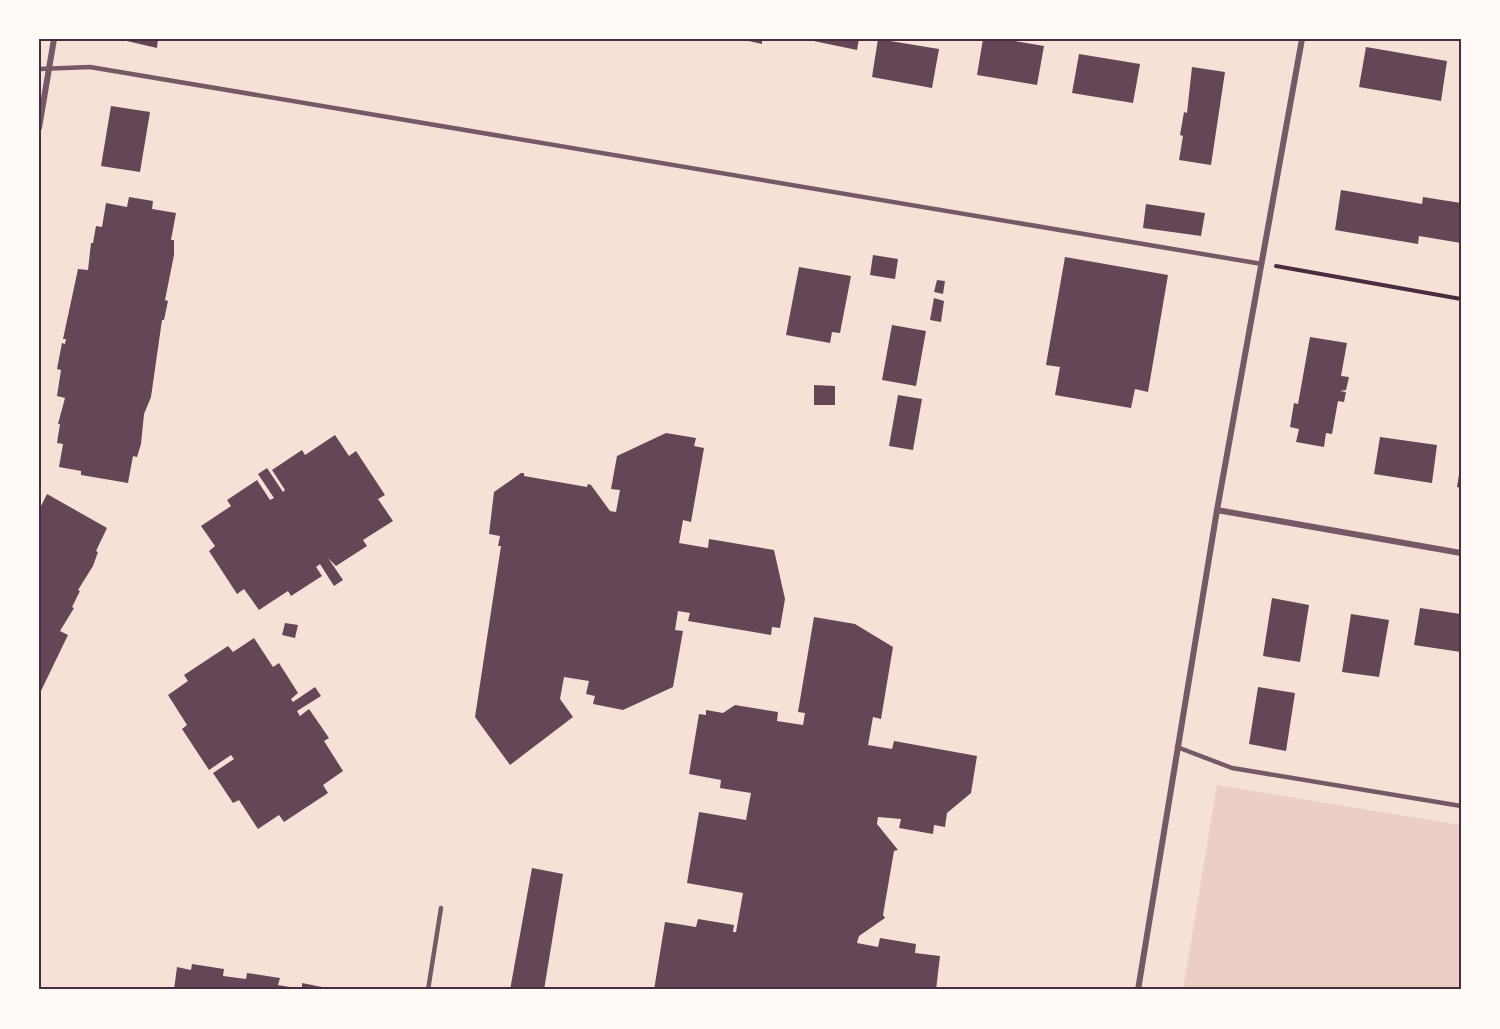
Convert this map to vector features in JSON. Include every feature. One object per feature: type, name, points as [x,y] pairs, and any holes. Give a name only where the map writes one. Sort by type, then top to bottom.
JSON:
[{"type":"street","points":[[39,128],[54,39]]},
{"type":"street","points":[[1138,990],[1217,510],[1302,39]]},
{"type":"street","points":[[1217,510],[1461,553]]},
{"type":"lane","points":[[39,69],[48,71],[90,67],[1262,264]]},
{"type":"lane","points":[[1177,747],[1232,768],[1461,806]]},
{"type":"lane","points":[[428,990],[441,908]]},
{"type":"path","points":[[1262,264],[1461,299]]},
{"type":"shaded area","points":[[1217,785],[1461,825],[1461,990],[1183,990]]},
{"type":"building","points":[[118,39],[158,39],[157,48]]},
{"type":"building","points":[[740,39],[762,39],[762,44]]},
{"type":"building","points":[[804,39],[859,39],[857,50]]},
{"type":"building","points":[[878,39],[939,49],[932,88],[872,77]]},
{"type":"building","points":[[983,39],[1003,39],[1044,46],[1037,85],[977,75]]},
{"type":"building","points":[[1366,47],[1447,61],[1441,101],[1359,87]]},
{"type":"building","points":[[1079,54],[1140,64],[1133,103],[1072,93]]},
{"type":"building","points":[[1192,67],[1225,72],[1211,165],[1179,160],[1183,136],[1180,135],[1184,112],[1187,113]]},
{"type":"building","points":[[111,106],[150,112],[140,172],[101,166]]},
{"type":"building","points":[[1341,190],[1422,204],[1423,197],[1461,203],[1461,243],[1419,236],[1418,244],[1335,230]]},
{"type":"building","points":[[129,197],[153,201],[152,209],[176,213],[171,240],[174,240],[174,255],[165,300],[168,301],[164,320],[162,320],[151,397],[144,414],[141,444],[137,457],[133,456],[128,483],[81,475],[81,471],[59,467],[63,444],[57,443],[60,424],[58,424],[65,398],[57,396],[61,370],[57,369],[62,343],[65,344],[66,339],[63,339],[78,269],[88,270],[91,243],[93,243],[96,226],[102,227],[106,203],[127,207]]},
{"type":"building","points":[[1146,204],[1205,213],[1201,236],[1143,228]]},
{"type":"building","points":[[873,255],[898,259],[895,279],[870,275]]},
{"type":"building","points":[[1065,257],[1168,275],[1148,392],[1135,389],[1131,408],[1055,395],[1060,367],[1046,365]]},
{"type":"building","points":[[799,267],[851,276],[840,333],[832,332],[830,343],[786,335]]},
{"type":"building","points":[[937,280],[945,281],[943,294],[934,292]]},
{"type":"building","points":[[934,298],[944,301],[941,322],[930,320]]},
{"type":"building","points":[[892,325],[926,331],[916,386],[882,380]]},
{"type":"building","points":[[1310,337],[1347,343],[1341,376],[1349,377],[1346,390],[1340,391],[1346,392],[1344,402],[1338,401],[1332,434],[1326,433],[1324,447],[1296,442],[1299,429],[1290,427],[1294,403],[1298,404]]},
{"type":"building","points":[[814,385],[835,386],[835,405],[814,405]]},
{"type":"building","points":[[898,395],[922,399],[913,450],[889,446]]},
{"type":"building","points":[[666,433],[696,438],[694,446],[704,448],[691,522],[683,520],[679,543],[708,548],[709,539],[774,550],[785,599],[780,628],[772,627],[771,635],[688,621],[690,613],[678,611],[675,630],[683,631],[673,687],[623,710],[593,704],[595,696],[586,694],[589,681],[564,677],[560,699],[573,717],[510,765],[475,717],[501,546],[498,546],[500,536],[489,534],[494,492],[524,473],[524,476],[587,487],[588,484],[591,485],[610,511],[616,512],[620,490],[611,489],[617,456]]},
{"type":"building","points":[[335,435],[349,456],[356,451],[385,495],[378,499],[393,521],[363,540],[367,546],[336,566],[328,558],[343,580],[334,586],[320,564],[316,567],[322,576],[291,596],[288,591],[259,610],[244,589],[237,594],[209,551],[215,546],[201,526],[231,506],[227,500],[257,480],[270,500],[274,498],[258,474],[267,468],[283,492],[285,490],[272,470],[302,450],[305,455]]},
{"type":"building","points":[[1380,437],[1437,445],[1432,483],[1374,474]]},
{"type":"building","points":[[1461,468],[1461,488],[1457,487]]},
{"type":"building","points":[[47,494],[107,528],[96,551],[98,552],[93,566],[78,590],[80,591],[72,607],[74,608],[60,631],[68,635],[39,695],[39,510]]},
{"type":"building","points":[[1272,598],[1309,605],[1300,662],[1263,656]]},
{"type":"building","points":[[1420,608],[1461,614],[1461,652],[1414,645]]},
{"type":"building","points":[[1351,614],[1389,620],[1379,677],[1342,672]]},
{"type":"building","points":[[814,617],[855,624],[893,647],[881,719],[873,717],[868,745],[892,749],[894,741],[977,756],[971,793],[947,813],[945,827],[934,825],[933,834],[899,828],[901,819],[878,817],[877,824],[898,850],[894,851],[883,915],[885,918],[859,936],[857,943],[878,947],[880,938],[916,944],[915,953],[940,956],[936,990],[654,990],[665,922],[696,927],[698,919],[734,925],[733,932],[736,932],[743,893],[687,883],[699,812],[746,820],[751,793],[720,788],[721,780],[689,774],[699,714],[706,715],[706,710],[723,713],[735,705],[778,712],[777,721],[803,725],[805,713],[798,712]]},
{"type":"building","points":[[285,623],[298,625],[295,638],[282,635]]},
{"type":"building","points":[[254,638],[273,667],[279,663],[298,693],[291,699],[293,702],[315,687],[321,696],[297,711],[300,716],[309,709],[329,738],[324,741],[343,771],[323,785],[328,793],[284,822],[279,815],[258,829],[239,800],[233,803],[213,773],[234,759],[231,755],[209,770],[182,729],[187,725],[168,695],[188,681],[184,675],[228,646],[233,652]]},
{"type":"building","points":[[1258,687],[1295,693],[1286,751],[1249,744]]},
{"type":"building","points":[[532,868],[563,874],[544,990],[510,990]]},
{"type":"building","points":[[192,964],[224,969],[223,976],[246,979],[247,973],[280,978],[278,985],[302,989],[302,983],[337,990],[174,990],[177,967],[191,970]]}]
